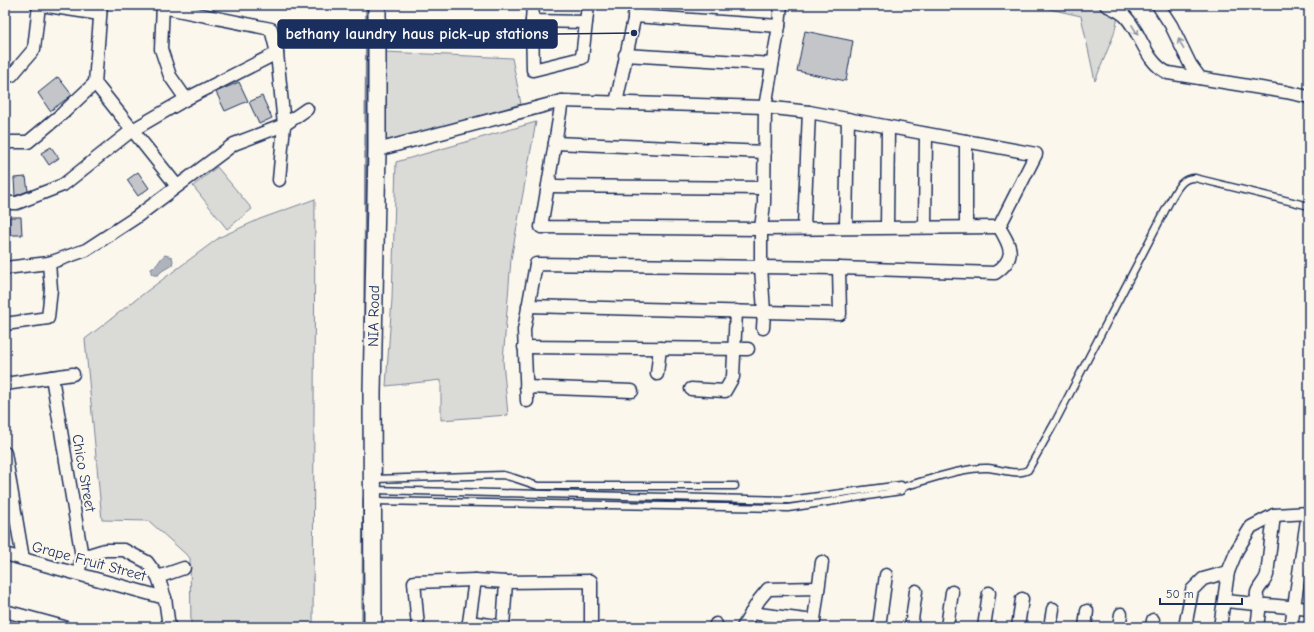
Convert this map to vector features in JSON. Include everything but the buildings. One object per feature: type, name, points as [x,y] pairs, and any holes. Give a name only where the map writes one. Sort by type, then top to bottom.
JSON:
[{"type":"street","points":[[5,77],[12,75],[34,49],[40,5],[101,10],[95,83],[131,131],[177,186]]},
{"type":"street","name":"NIA Road","points":[[373,627],[372,393],[377,150],[377,5]]},
{"type":"street","points":[[533,5],[533,70],[582,58],[588,5]]},
{"type":"street","points":[[763,328],[764,312],[761,267],[761,228],[764,203],[766,107],[781,5]]},
{"type":"street","points":[[1106,5],[1124,15],[1152,61],[1162,70],[1178,75],[1309,97]]},
{"type":"street","points":[[1158,5],[1171,25],[1190,64],[1200,78]]},
{"type":"street","points":[[186,99],[170,76],[161,48],[162,6],[271,29],[278,54],[284,125],[278,180]]},
{"type":"street","points":[[616,104],[635,11],[779,26]]},
{"type":"street","points":[[532,21],[586,22]]},
{"type":"street","points":[[5,204],[16,203],[63,185],[131,131],[186,99],[278,54]]},
{"type":"street","points":[[625,55],[772,64]]},
{"type":"street","points":[[5,142],[28,142],[95,83]]},
{"type":"street","points":[[377,150],[562,101],[616,104],[766,107],[809,112],[1036,154],[999,228]]},
{"type":"street","points":[[562,101],[541,227],[999,228]]},
{"type":"street","points":[[5,268],[49,263],[86,250],[135,218],[234,144],[284,125],[308,109]]},
{"type":"street","points":[[804,227],[809,112]]},
{"type":"street","points":[[846,227],[848,119]]},
{"type":"street","points":[[887,227],[888,127]]},
{"type":"street","points":[[925,227],[926,134]]},
{"type":"street","points":[[966,141],[966,227]]},
{"type":"street","points":[[555,143],[765,152]]},
{"type":"street","points":[[548,186],[764,188]]},
{"type":"street","points":[[527,401],[524,330],[536,264],[839,268],[995,273],[1003,268],[1010,254],[1010,246],[999,228]]},
{"type":"street","points":[[5,324],[48,318],[51,290],[49,263]]},
{"type":"street","points":[[528,306],[840,314],[839,268]]},
{"type":"street","points":[[691,389],[725,391],[733,378],[736,311]]},
{"type":"street","points":[[524,347],[748,349]]},
{"type":"street","points":[[658,374],[660,348]]},
{"type":"street","points":[[5,384],[73,374]]},
{"type":"street","name":"Chico Street","points":[[52,377],[82,557],[78,574]]},
{"type":"street","points":[[526,387],[632,391]]},
{"type":"street","points":[[5,453],[23,559]]},
{"type":"street","points":[[1220,627],[1225,601],[1228,572],[1237,550],[1251,528],[1274,515],[1308,513],[1291,627]]},
{"type":"street","points":[[1257,627],[1260,604],[1256,598],[1256,592],[1265,581],[1267,574],[1274,515]]},
{"type":"street","points":[[82,557],[105,550],[124,550],[147,562],[158,577],[165,598],[169,627]]},
{"type":"street","name":"Grape Fruit Street","points":[[5,554],[165,598]]},
{"type":"street","points":[[751,613],[813,624],[822,562]]},
{"type":"street","points":[[158,577],[184,568]]},
{"type":"street","points":[[1185,627],[1192,590],[1203,579],[1228,572]]},
{"type":"street","points":[[879,627],[886,575]]},
{"type":"street","points":[[475,580],[469,624],[503,627],[506,582]]},
{"type":"street","points":[[418,627],[414,582],[475,580],[506,582],[592,581],[591,627]]},
{"type":"street","points":[[743,627],[768,589],[818,588]]},
{"type":"street","points":[[911,627],[916,591]]},
{"type":"street","points":[[948,627],[952,592]]},
{"type":"street","points":[[984,627],[989,593]]},
{"type":"street","points":[[1018,627],[1022,599]]},
{"type":"street","points":[[1225,601],[1309,609]]},
{"type":"street","points":[[1050,627],[1053,609]]},
{"type":"street","points":[[5,611],[64,627]]},
{"type":"street","points":[[1085,627],[1087,611]]},
{"type":"street","points":[[1119,627],[1121,614]]},
{"type":"lane","points":[[372,490],[789,500],[901,485],[903,487],[959,472],[978,469],[988,468],[1021,473],[1028,470],[1054,424],[1178,186],[1186,180],[1195,178],[1309,206]]},
{"type":"lane","points":[[372,490],[503,475],[538,486],[736,486]]},
{"type":"lane","points":[[372,490],[505,503],[788,508],[901,491],[903,487]]},
{"type":"lane","points":[[505,493],[505,503]]},
{"type":"lane","points":[[655,506],[656,497]]},
{"type":"shaded area","points":[[1031,5],[1121,5],[1114,34],[1095,81],[1081,16]]},
{"type":"shaded area","points":[[385,52],[512,58],[521,104],[382,143]]},
{"type":"shaded area","points":[[536,122],[511,259],[503,361],[508,415],[441,420],[441,380],[386,386],[392,299],[396,162]]},
{"type":"shaded area","points":[[217,167],[252,209],[227,229],[193,186]]},
{"type":"shaded area","points":[[315,199],[313,627],[191,627],[190,558],[149,521],[102,520],[85,339],[220,237],[260,219]]},
{"type":"shaded area","points":[[165,255],[172,257],[172,265],[158,275],[153,275],[151,273],[151,269]]},
{"type":"waterway","points":[[365,324],[367,5]]},
{"type":"waterway","points":[[363,627],[364,498]]},
{"type":"place","name":"bethany laundry haus pick-up stations","points":[[634,33]]}]
